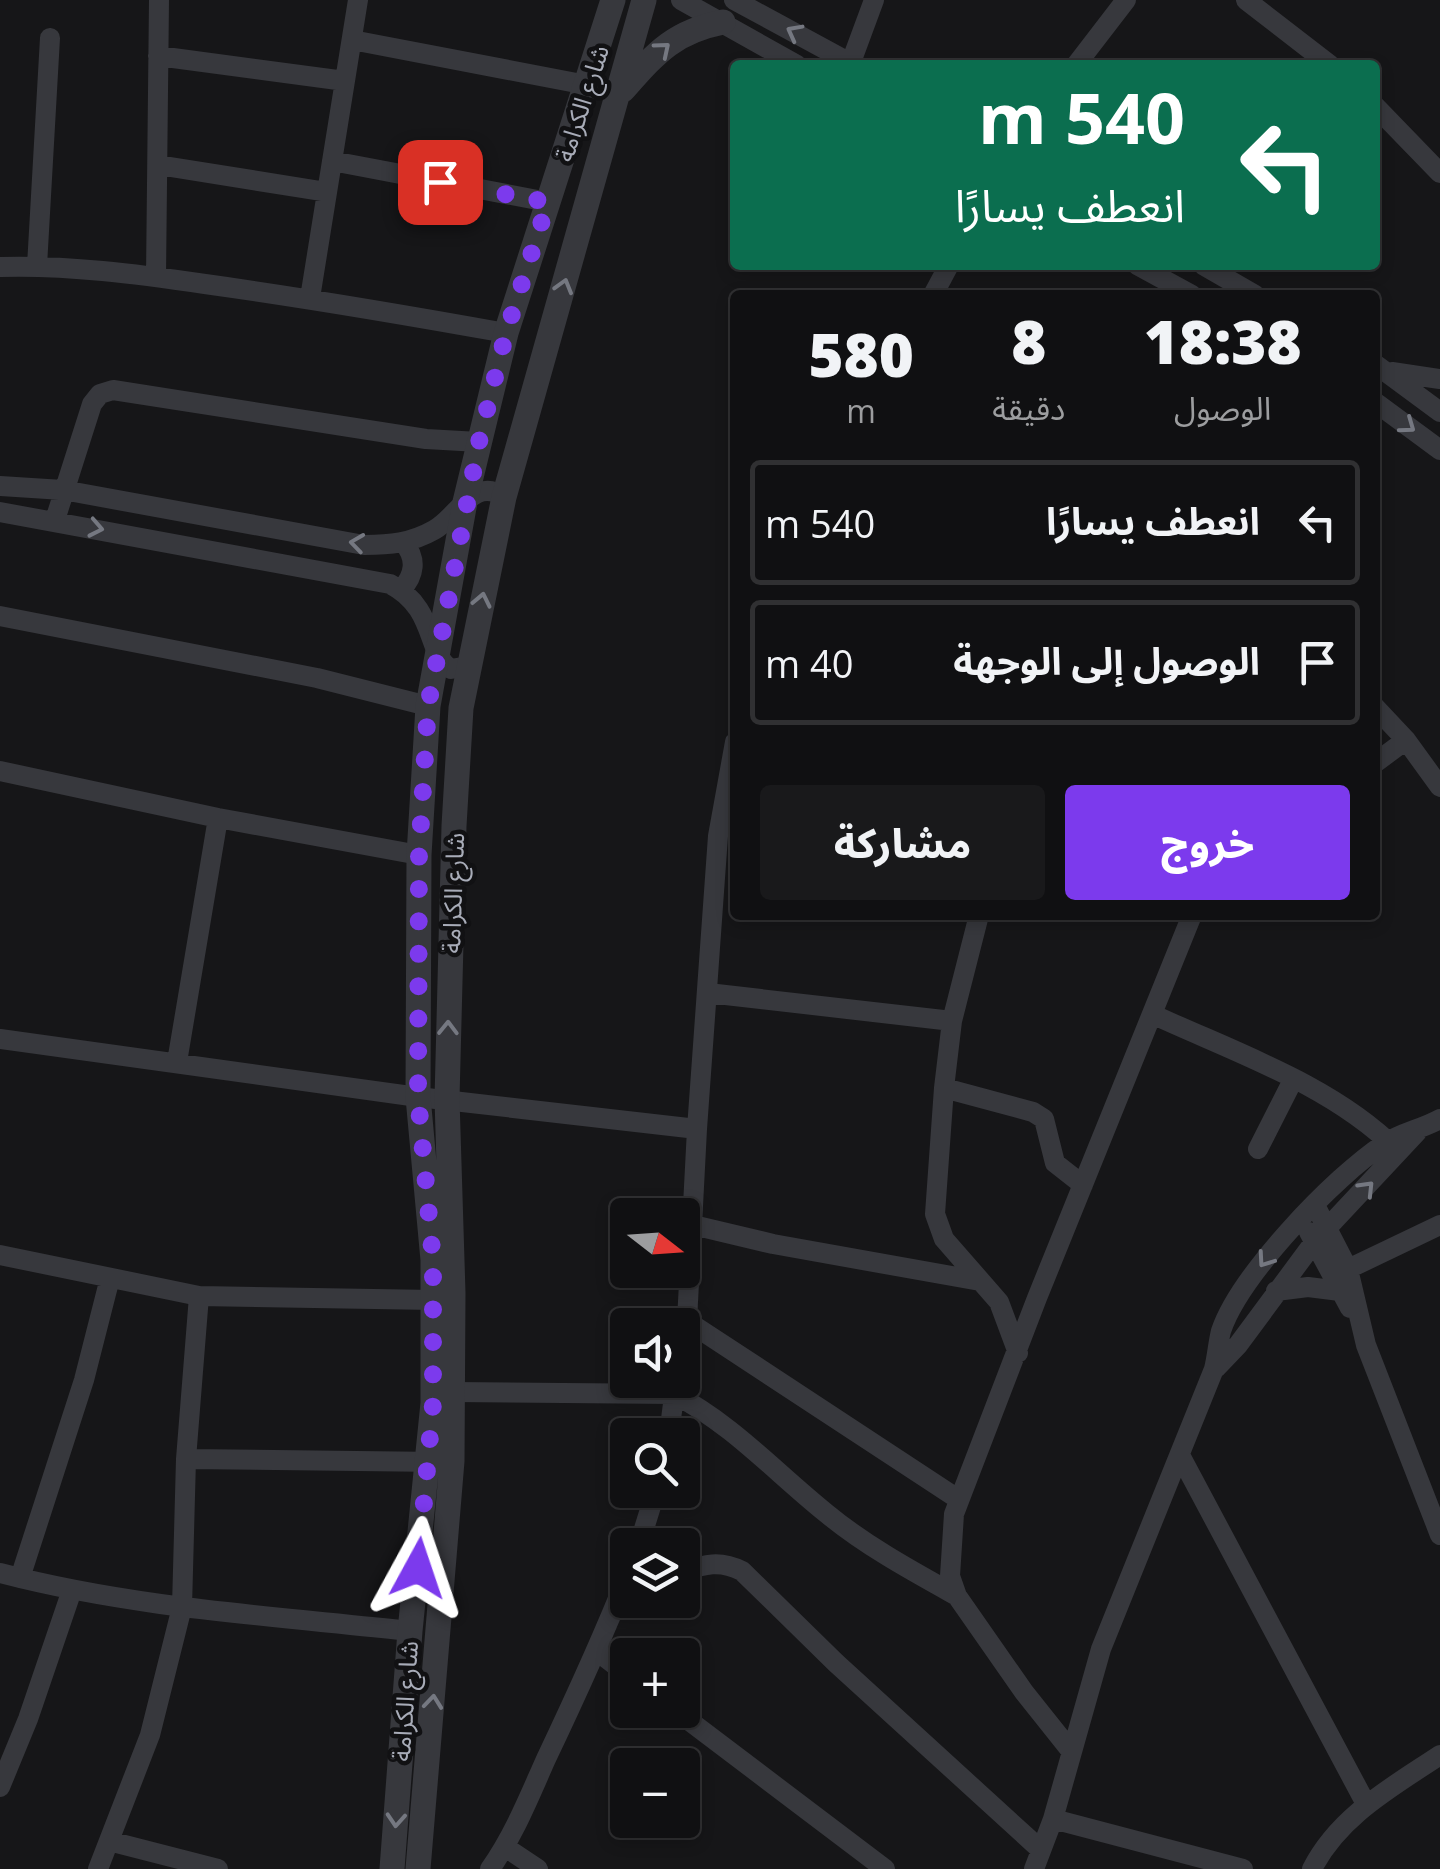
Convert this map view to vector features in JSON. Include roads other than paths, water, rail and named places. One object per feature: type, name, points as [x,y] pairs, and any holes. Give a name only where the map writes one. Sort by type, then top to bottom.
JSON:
[{"type":"street","points":[[156,277],[158,0]]},
{"type":"street","points":[[310,298],[358,0]]},
{"type":"street","name":"شارع الكرامة","points":[[418,1869],[440,1462],[433,1404],[434,1300],[418,1097],[419,855],[428,706],[465,502],[506,333],[614,0]]},
{"type":"street","name":"شارع الكرامة","points":[[392,1869],[410,1631],[453,1392],[447,1100],[461,708],[504,497],[644,0]]},
{"type":"street","points":[[681,0],[728,11],[843,60]]},
{"type":"street","points":[[853,60],[874,0]]},
{"type":"street","points":[[1080,60],[1126,0]]},
{"type":"street","points":[[1246,0],[1324,60]]},
{"type":"street","points":[[617,98],[669,42],[728,11]]},
{"type":"street","points":[[728,11],[792,60]]},
{"type":"street","points":[[37,266],[50,38]]},
{"type":"street","points":[[352,40],[587,86]]},
{"type":"street","points":[[158,56],[345,81]]},
{"type":"street","points":[[1380,111],[1440,173]]},
{"type":"street","points":[[332,161],[548,202]]},
{"type":"street","points":[[158,165],[327,192]]},
{"type":"street","points":[[0,267],[37,266],[156,277],[310,298],[506,333]]},
{"type":"street","points":[[1146,270],[1183,290]]},
{"type":"street","points":[[1212,270],[1246,290]]},
{"type":"street","points":[[1380,369],[1440,379]]},
{"type":"street","points":[[1380,370],[1440,412]]},
{"type":"street","points":[[55,520],[92,404],[100,394],[113,390],[426,439],[479,442]]},
{"type":"street","points":[[1380,406],[1440,450]]},
{"type":"street","points":[[0,486],[63,490],[364,545],[404,543],[438,528],[483,490],[494,490],[504,497]]},
{"type":"street","points":[[0,512],[378,581],[401,590],[422,612],[446,666],[457,670],[468,666]]},
{"type":"street","points":[[401,590],[413,570],[412,556],[404,543]]},
{"type":"street","points":[[0,616],[316,678],[428,706]]},
{"type":"street","points":[[1380,712],[1440,787]]},
{"type":"street","points":[[1380,759],[1406,740]]},
{"type":"street","points":[[694,1198],[718,836],[730,770]]},
{"type":"street","points":[[0,771],[218,818],[419,855]]},
{"type":"street","points":[[177,1062],[218,818]]},
{"type":"street","points":[[977,920],[952,1021],[935,1214],[944,1239],[999,1302],[1018,1353]]},
{"type":"street","points":[[1072,1751],[1024,1692],[957,1596],[950,1576],[954,1514],[1190,920]]},
{"type":"street","points":[[708,994],[952,1021]]},
{"type":"street","points":[[1154,1015],[1293,1080],[1345,1110],[1394,1147]]},
{"type":"street","points":[[0,1038],[418,1097],[696,1130]]},
{"type":"street","points":[[1258,1149],[1293,1080]]},
{"type":"street","points":[[944,1088],[1033,1112],[1044,1119],[1055,1162],[1083,1185]]},
{"type":"street","points":[[700,1566],[728,1563],[742,1570],[1038,1859],[1101,1648],[1181,1457],[1214,1369],[1222,1329],[1270,1250],[1308,1213],[1394,1147],[1440,1119]]},
{"type":"street","points":[[1214,1369],[1238,1345],[1276,1291],[1394,1147]]},
{"type":"street","points":[[1308,1213],[1348,1270],[1357,1318],[1440,1535]]},
{"type":"street","points":[[1348,1270],[1440,1225]]},
{"type":"street","points":[[700,1227],[980,1281]]},
{"type":"street","points":[[1322,1234],[1340,1292],[1357,1318]]},
{"type":"street","points":[[0,1255],[199,1296],[434,1300]]},
{"type":"street","points":[[110,1278],[84,1380],[10,1576],[182,1607],[410,1631]]},
{"type":"street","points":[[1276,1291],[1308,1287],[1340,1292]]},
{"type":"street","points":[[98,1869],[150,1735],[182,1607],[186,1458],[199,1296]]},
{"type":"street","points":[[999,1302],[1037,1298]]},
{"type":"street","points":[[700,1331],[958,1499]]},
{"type":"street","points":[[453,1392],[610,1388]]},
{"type":"street","points":[[690,1398],[860,1539],[957,1596]]},
{"type":"street","points":[[1181,1457],[1366,1804]]},
{"type":"street","points":[[186,1458],[440,1462]]},
{"type":"street","points":[[0,1787],[72,1590]]},
{"type":"street","points":[[490,1869],[505,1847],[612,1618]]},
{"type":"street","points":[[597,1651],[610,1661]]},
{"type":"street","points":[[698,1728],[885,1869]]},
{"type":"street","points":[[1312,1869],[1340,1830],[1366,1804],[1440,1755]]},
{"type":"street","points":[[1053,1819],[1243,1869]]},
{"type":"street","points":[[109,1841],[218,1869]]},
{"type":"street","points":[[505,1847],[538,1869]]}]
